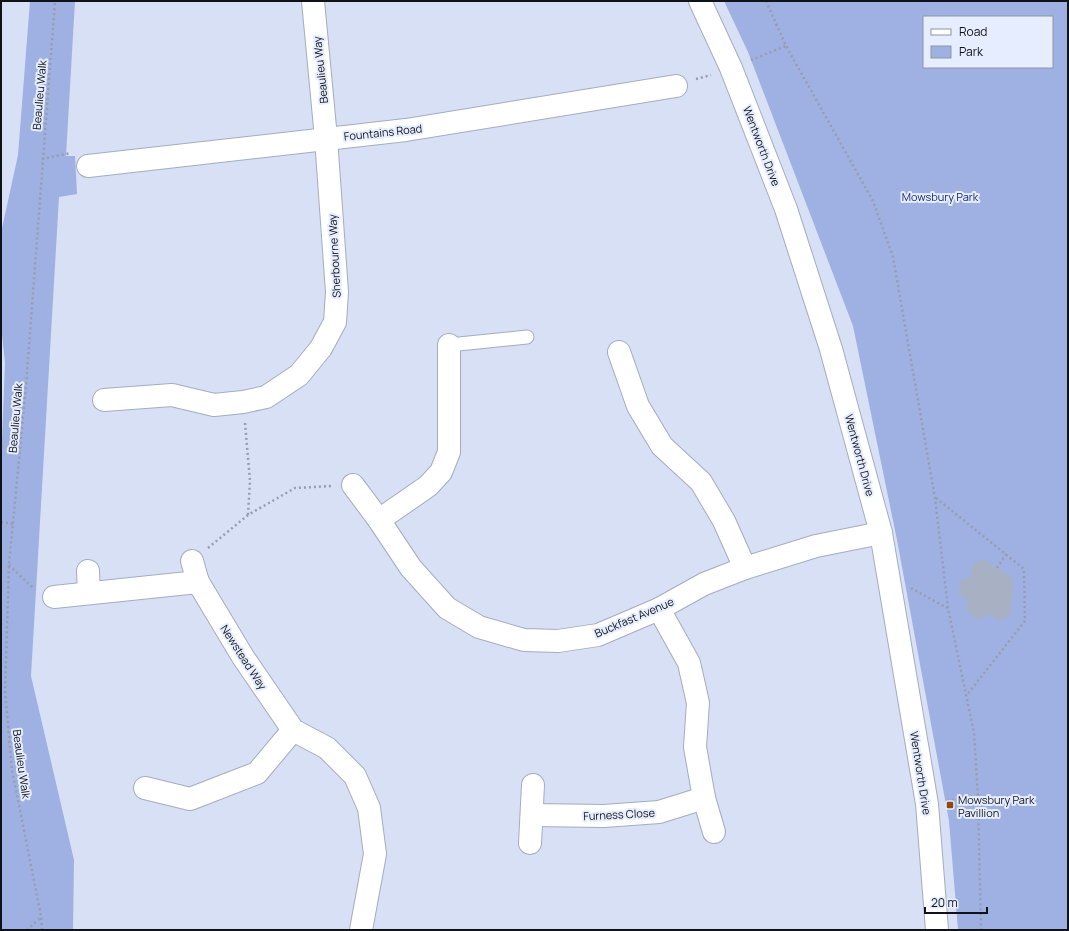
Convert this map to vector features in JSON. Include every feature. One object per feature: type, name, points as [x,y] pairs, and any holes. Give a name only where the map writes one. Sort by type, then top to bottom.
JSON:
[{"type":"street","name":"Beaulieu Way","points":[[313,1],[326,138]]},
{"type":"street","name":"Wentworth Drive","points":[[700,1],[731,68],[786,209],[831,349],[880,533],[927,804],[937,930]]},
{"type":"street","name":"Fountains Road","points":[[88,166],[406,130],[676,86]]},
{"type":"street","name":"Sherbourne Way","points":[[104,400],[172,395],[214,405],[243,402],[266,397],[299,376],[321,348],[335,322],[337,292],[326,138]]},
{"type":"street","points":[[379,520],[428,486],[441,472],[449,452],[449,345]]},
{"type":"street","points":[[619,352],[638,406],[662,446],[701,482],[724,521],[745,568]]},
{"type":"street","name":"Buckfast Avenue","points":[[353,484],[411,568],[447,608],[479,627],[524,640],[558,641],[598,635],[659,609],[704,584],[745,568],[816,546],[880,533]]},
{"type":"street","name":"Newstead Way","points":[[192,561],[198,582],[243,657],[293,730],[328,748],[355,776],[369,808],[375,854],[361,930]]},
{"type":"street","points":[[54,597],[88,582],[198,582]]},
{"type":"street","points":[[659,609],[689,663],[698,703],[696,747],[704,798],[714,832]]},
{"type":"street","points":[[145,788],[190,799],[257,773],[293,730]]},
{"type":"street","points":[[530,843],[533,784]]},
{"type":"street","name":"Furness Close","points":[[532,815],[604,816],[659,812],[704,798]]},
{"type":"lane","points":[[449,345],[527,337]]},
{"type":"path","name":"Beaulieu Walk","points":[[42,930],[41,916],[12,770],[5,691],[9,564],[26,386],[55,1]]},
{"type":"path","points":[[766,1],[786,46],[874,201],[893,257],[935,498],[948,608],[974,733],[978,797],[980,930]]},
{"type":"path","points":[[42,159],[73,152],[88,166]]},
{"type":"path","points":[[243,402],[250,481],[248,515]]},
{"type":"path","points":[[192,561],[248,515],[295,488],[353,484]]},
{"type":"path","points":[[935,498],[1024,569],[1026,621],[966,696]]},
{"type":"path","points":[[1,522],[13,524]]},
{"type":"path","points":[[997,568],[1006,554]]},
{"type":"path","points":[[9,564],[30,586],[54,597]]},
{"type":"path","points":[[888,575],[948,608]]},
{"type":"path","points":[[927,804],[978,797]]},
{"type":"path","points":[[27,930],[41,916]]},
{"type":"green space","points":[[30,1],[75,1],[66,156],[75,156],[77,194],[59,197],[31,676],[74,860],[73,930],[1,930],[1,465],[5,363],[1,325],[1,233],[18,155]]},
{"type":"green space","name":"Mowsbury Park","points":[[724,1],[1068,1],[1068,930],[958,930],[949,821],[897,540],[853,326],[748,52]]},
{"type":"building","points":[[984,559],[1013,579],[1011,615],[999,621],[990,614],[979,620],[967,612],[968,601],[959,594],[960,581],[971,576],[972,565]]},
{"type":"place","name":"Mowsbury Park Pavillion","points":[[950,805]]}]
